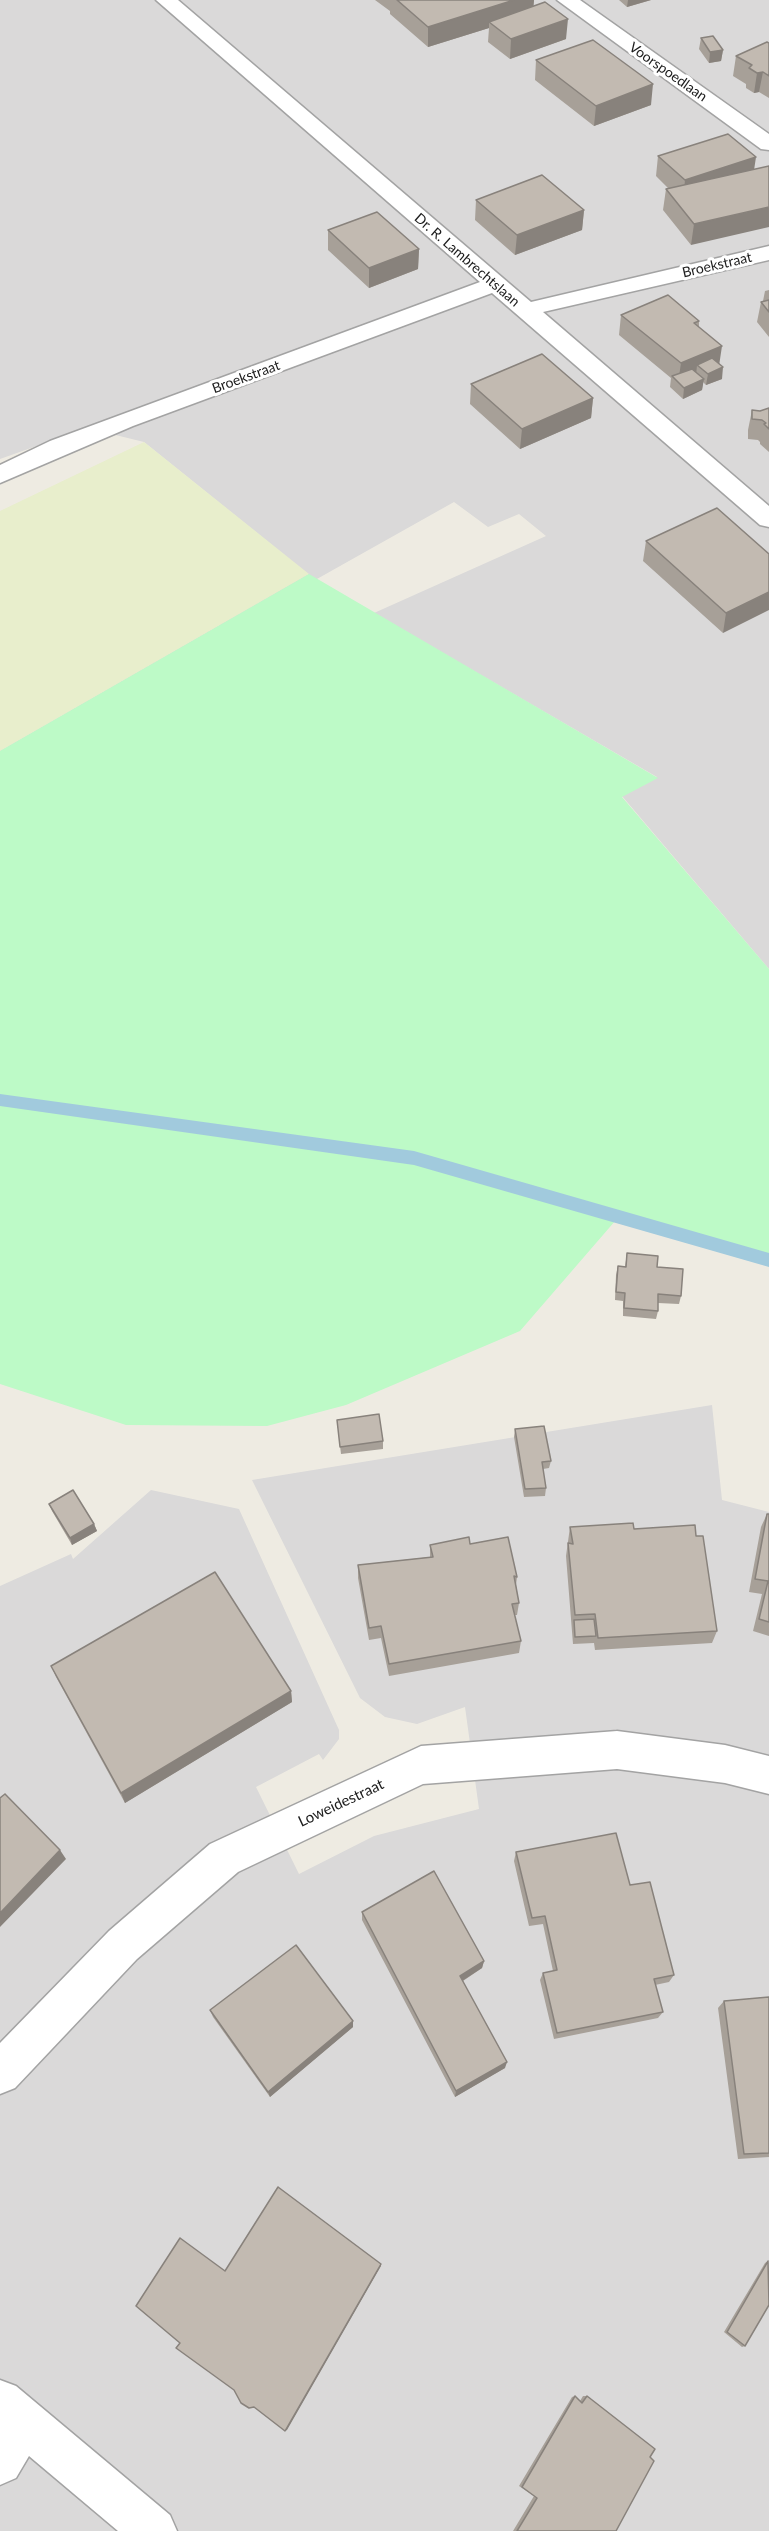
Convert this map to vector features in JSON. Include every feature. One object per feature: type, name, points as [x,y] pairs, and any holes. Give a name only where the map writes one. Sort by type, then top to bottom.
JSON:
[{"type":"street","name":"Dr. R. Lambrechtslaan","points":[[166,0],[769,519]]},
{"type":"street","name":"Voorspoedlaan","points":[[567,0],[769,144]]},
{"type":"street","name":"Broekstraat","points":[[524,310],[769,253]]},
{"type":"street","name":"Broekstraat","points":[[0,476],[59,447],[124,421],[495,285]]},
{"type":"street","name":"Loweidestraat","points":[[0,2073],[123,1945],[224,1858],[421,1765],[617,1750],[725,1764],[769,1775]]},
{"type":"street","points":[[0,2462],[12,2412],[154,2531]]},
{"type":"shaded area","points":[[0,0],[769,0],[769,969],[622,796],[657,777],[374,613],[546,536],[519,514],[488,527],[454,502],[0,757],[0,751],[308,574],[144,442],[87,428],[0,459]]},
{"type":"shaded area","points":[[712,1405],[722,1500],[769,1512],[769,2531],[0,2531],[0,1586],[71,1554],[73,1559],[151,1490],[239,1509],[339,1730],[339,1739],[323,1760],[319,1754],[256,1787],[299,1874],[374,1836],[479,1809],[465,1707],[417,1724],[385,1717],[360,1698],[252,1480]]},
{"type":"green space","points":[[144,442],[309,574],[0,751],[0,511]]},
{"type":"green space","points":[[309,574],[658,778],[622,797],[769,969],[769,1263],[622,1213],[520,1331],[346,1405],[267,1426],[126,1425],[0,1384],[0,751]]},
{"type":"building","points":[[397,0],[514,0],[428,27]]},
{"type":"building","points":[[545,2],[568,19],[511,39],[489,22]]},
{"type":"building","points":[[713,36],[723,50],[710,52],[701,38]]},
{"type":"building","points":[[593,40],[653,84],[596,106],[536,60]]},
{"type":"building","points":[[769,43],[769,76],[763,72],[757,73],[749,68],[752,65],[736,56]]},
{"type":"building","points":[[728,134],[756,157],[685,180],[658,156]]},
{"type":"building","points":[[769,166],[769,207],[694,224],[666,189]]},
{"type":"building","points":[[542,175],[584,210],[517,235],[476,200]]},
{"type":"building","points":[[377,212],[419,249],[369,268],[328,230]]},
{"type":"building","points":[[668,295],[699,321],[694,323],[722,346],[681,363],[621,315]]},
{"type":"building","points":[[769,300],[769,312],[761,302]]},
{"type":"building","points":[[542,354],[593,398],[522,429],[471,384]]},
{"type":"building","points":[[712,358],[723,367],[708,374],[697,365]]},
{"type":"building","points":[[692,369],[704,379],[684,388],[672,376]]},
{"type":"building","points":[[769,408],[769,429],[762,420],[752,419],[752,410],[760,411]]},
{"type":"building","points":[[717,508],[769,554],[769,592],[726,613],[646,541]]},
{"type":"building","points":[[627,1253],[658,1256],[657,1267],[683,1269],[681,1296],[658,1294],[658,1311],[624,1308],[625,1293],[616,1292],[618,1266],[626,1267]]},
{"type":"building","points":[[379,1414],[383,1441],[340,1447],[337,1420]]},
{"type":"building","points":[[544,1426],[551,1461],[542,1462],[546,1488],[525,1489],[515,1429]]},
{"type":"building","points":[[73,1490],[94,1524],[70,1538],[49,1504]]},
{"type":"building","points":[[767,1514],[769,1514],[769,1622],[759,1619],[768,1581],[755,1579]]},
{"type":"building","points":[[633,1523],[634,1529],[695,1525],[696,1536],[703,1536],[717,1631],[598,1638],[595,1614],[575,1615],[568,1543],[573,1544],[570,1527]]},
{"type":"building","points":[[469,1537],[470,1544],[508,1537],[517,1577],[514,1576],[519,1603],[512,1604],[521,1641],[389,1664],[381,1626],[369,1628],[358,1565],[433,1557],[430,1545]]},
{"type":"building","points":[[215,1572],[291,1691],[121,1793],[51,1666]]},
{"type":"building","points":[[594,1619],[596,1636],[575,1637],[574,1620]]},
{"type":"building","points":[[5,1794],[60,1850],[0,1913],[0,1798]]},
{"type":"building","points":[[616,1833],[630,1885],[650,1882],[674,1975],[654,1979],[663,2012],[557,2033],[543,1973],[557,1970],[545,1916],[532,1918],[516,1852]]},
{"type":"building","points":[[434,1871],[484,1961],[460,1976],[507,2062],[456,2091],[362,1912]]},
{"type":"building","points":[[296,1945],[353,2021],[268,2092],[210,2010]]},
{"type":"building","points":[[769,1997],[769,2153],[744,2154],[724,2001]]},
{"type":"building","points":[[278,2187],[381,2264],[285,2431],[254,2407],[249,2408],[241,2403],[234,2390],[176,2348],[180,2343],[136,2306],[180,2238],[225,2271]]},
{"type":"building","points":[[768,2261],[769,2305],[745,2346],[727,2332]]},
{"type":"building","points":[[575,2396],[582,2403],[587,2396],[655,2449],[650,2457],[654,2461],[616,2531],[517,2531],[537,2498],[522,2487]]},
{"type":"waterway","points":[[0,1100],[414,1158],[769,1260]]}]
